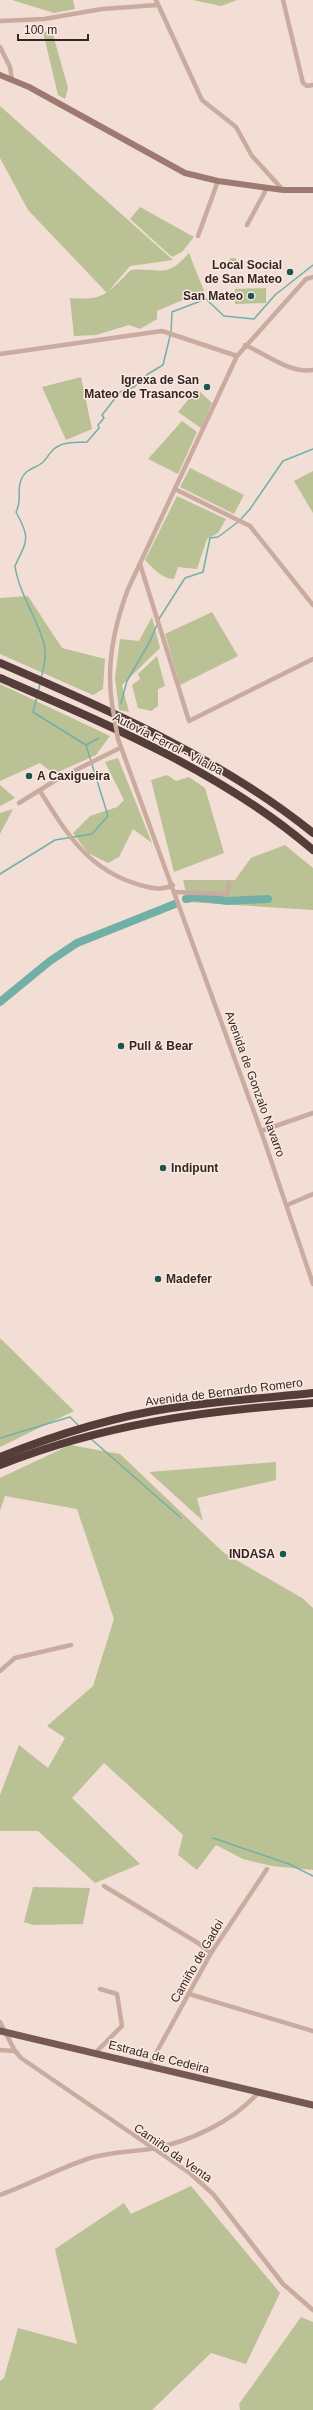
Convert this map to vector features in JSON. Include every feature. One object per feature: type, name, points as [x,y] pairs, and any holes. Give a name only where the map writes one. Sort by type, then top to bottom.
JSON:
[{"type":"highway","name":"Autovía Ferrol - Vilalba","points":[[0,663],[107,711],[205,760],[244,782],[313,833]]},
{"type":"highway","name":"Autovía Ferrol - Vilalba","points":[[0,678],[107,726],[215,781],[259,809],[313,850]]},
{"type":"highway","name":"Avenida de Bernardo Romero","points":[[0,1457],[40,1441],[138,1414],[172,1408],[313,1393]]},
{"type":"highway","name":"Avenida de Bernardo Romero","points":[[0,1465],[38,1450],[139,1423],[173,1417],[313,1403]]},
{"type":"main road","points":[[0,75],[29,87],[171,167],[185,173],[218,181],[267,188],[283,190],[313,190]]},
{"type":"main road","name":"Estrada de Cedeira","points":[[2,2031],[313,2105]]},
{"type":"street","points":[[156,0],[157,5],[187,64],[196,90],[202,100],[236,127],[252,156],[283,190]]},
{"type":"street","points":[[283,0],[303,83],[307,86],[313,85]]},
{"type":"street","points":[[0,21],[44,19],[102,9],[157,5]]},
{"type":"street","points":[[0,46],[10,66],[12,80]]},
{"type":"street","points":[[198,236],[218,181]]},
{"type":"street","points":[[247,225],[267,188]]},
{"type":"street","name":"Avenida de Gonzalo Navarro","points":[[313,277],[306,279],[245,345],[237,356],[140,564],[118,616],[112,649],[110,690],[120,748],[173,885],[261,1130],[313,1284]]},
{"type":"street","points":[[0,354],[162,331],[237,356]]},
{"type":"street","points":[[245,345],[290,367],[302,371],[313,370]]},
{"type":"street","points":[[175,489],[250,526],[313,605]]},
{"type":"street","points":[[140,564],[189,721],[313,659]]},
{"type":"street","points":[[19,803],[56,780],[120,748]]},
{"type":"street","points":[[40,791],[67,834],[91,860],[135,883],[162,889],[173,885]]},
{"type":"street","points":[[175,892],[228,894],[229,883]]},
{"type":"street","points":[[261,1130],[313,1113]]},
{"type":"street","points":[[287,1205],[313,1194]]},
{"type":"street","points":[[0,1671],[15,1658],[71,1644]]},
{"type":"street","name":"Camiño de Gadoi","points":[[149,2066],[211,1953],[266,1869]]},
{"type":"street","points":[[104,1886],[198,1942],[211,1953]]},
{"type":"street","points":[[95,2053],[122,2026],[117,1994],[100,1989]]},
{"type":"street","points":[[189,1994],[313,2031]]},
{"type":"street","name":"Camiño da Venta","points":[[0,2022],[2,2031],[21,2058],[191,2174],[213,2194],[283,2284],[313,2310]]},
{"type":"street","points":[[0,2050],[15,2051]]},
{"type":"street","points":[[0,2195],[29,2185],[86,2159],[151,2148],[202,2134],[252,2101],[259,2092]]},
{"type":"green space","points":[[12,0],[73,0],[75,9],[54,13]]},
{"type":"green space","points":[[193,0],[237,0],[221,6]]},
{"type":"green space","points":[[52,31],[68,88],[65,99],[58,95],[43,32]]},
{"type":"green space","points":[[0,106],[173,260],[130,266],[107,293],[28,210],[0,158]]},
{"type":"green space","points":[[140,207],[194,237],[182,252],[172,257],[130,219]]},
{"type":"green space","points":[[189,253],[204,291],[157,311],[157,319],[140,329],[129,325],[96,335],[74,336],[70,298],[82,299],[98,297],[110,290],[131,270],[168,269],[174,267]]},
{"type":"green space","points":[[231,258],[235,258],[237,259],[237,267],[231,268],[228,265],[228,261]]},
{"type":"green space","name":"San Mateo","points":[[266,288],[266,303],[235,304],[235,289]]},
{"type":"green space","points":[[81,377],[92,429],[66,440],[42,387]]},
{"type":"green space","points":[[197,389],[212,403],[201,428],[178,412]]},
{"type":"green space","points":[[182,421],[197,432],[178,474],[148,459]]},
{"type":"green space","points":[[190,468],[244,495],[234,514],[180,487]]},
{"type":"green space","points":[[313,471],[313,513],[294,481]]},
{"type":"green space","points":[[177,496],[226,519],[218,533],[207,539],[197,569],[178,567],[174,579],[170,579],[155,570],[145,560]]},
{"type":"green space","points":[[28,596],[62,648],[105,659],[103,689],[93,695],[0,654],[0,598]]},
{"type":"green space","points":[[212,612],[238,656],[180,685],[165,634]]},
{"type":"green space","points":[[152,617],[160,648],[122,685],[129,712],[119,710],[115,678],[120,639],[139,641]]},
{"type":"green space","points":[[157,656],[165,686],[158,689],[158,706],[151,711],[138,708],[132,685],[140,679],[138,674]]},
{"type":"green space","points":[[0,684],[110,736],[96,755],[54,774],[40,763],[0,781]]},
{"type":"green space","points":[[118,758],[152,843],[133,829],[119,857],[108,863],[88,853],[73,833],[90,816],[117,807],[124,800],[105,762]]},
{"type":"green space","points":[[167,775],[176,781],[189,777],[205,788],[224,853],[174,872],[151,780]]},
{"type":"green space","points":[[0,785],[15,798],[0,806]]},
{"type":"green space","points":[[13,809],[0,834],[0,813]]},
{"type":"green space","points":[[285,845],[313,868],[313,910],[188,902],[183,880],[235,880],[251,858]]},
{"type":"green space","points":[[0,1338],[74,1411],[0,1447]]},
{"type":"green space","points":[[70,1445],[120,1454],[224,1553],[302,1598],[313,1608],[313,1870],[272,1866],[243,1859],[216,1845],[197,1870],[178,1855],[183,1835],[104,1763],[72,1798],[140,1864],[95,1883],[38,1831],[0,1831],[0,1795],[19,1745],[48,1768],[65,1738],[47,1726],[93,1686],[114,1619],[77,1509],[5,1496],[0,1511],[0,1478]]},
{"type":"green space","points":[[276,1462],[276,1480],[197,1498],[203,1521],[149,1472]]},
{"type":"green space","points":[[33,1887],[90,1888],[83,1924],[33,1925],[24,1922]]},
{"type":"green space","points":[[191,2186],[280,2293],[246,2364],[211,2353],[152,2410],[0,2410],[0,2381],[4,2378],[18,2328],[77,2344],[55,2249],[124,2203],[131,2214]]},
{"type":"green space","points":[[301,2317],[313,2322],[313,2410],[240,2410],[239,2404]]},
{"type":"waterway","points":[[171,332],[172,312],[206,299],[224,316],[254,319],[275,295],[313,265]]},
{"type":"waterway","points":[[41,678],[44,665],[45,648],[37,624],[20,586],[15,566],[25,545],[26,539],[24,528],[16,512],[19,503],[19,488],[21,480],[25,474],[42,463],[52,451],[59,446],[68,443],[87,442],[99,428],[98,425],[104,418],[102,415],[120,392],[134,387],[148,374],[163,365],[170,336]]},
{"type":"waterway","points":[[241,519],[250,509],[283,461],[313,449]]},
{"type":"waterway","points":[[159,619],[185,578],[203,572],[210,538],[218,537],[238,522]]},
{"type":"waterway","points":[[121,703],[127,681],[149,643],[157,625]]},
{"type":"waterway","points":[[38,692],[40,684]]},
{"type":"waterway","points":[[37,697],[33,712],[86,745]]},
{"type":"waterway","points":[[0,874],[55,840],[92,834],[108,816],[86,745],[99,738]]},
{"type":"waterway","points":[[186,899],[194,897],[228,901],[268,899]]},
{"type":"waterway","points":[[0,1002],[50,961],[77,943],[175,904]]},
{"type":"waterway","points":[[0,1438],[70,1417],[78,1425]]},
{"type":"waterway","points":[[90,1438],[181,1518]]},
{"type":"waterway","points":[[213,1838],[289,1864],[313,1876]]},
{"type":"place","name":"Local Social de San Mateo","points":[[290,272]]},
{"type":"place","name":"San Mateo","points":[[251,296]]},
{"type":"place","name":"Igrexa de San Mateo de Trasancos","points":[[207,387]]},
{"type":"place","name":"A Caxigueira","points":[[29,776]]},
{"type":"place","name":"Pull & Bear","points":[[121,1046]]},
{"type":"place","name":"Indipunt","points":[[163,1168]]},
{"type":"place","name":"Madefer","points":[[158,1279]]},
{"type":"place","name":"INDASA","points":[[283,1554]]}]
